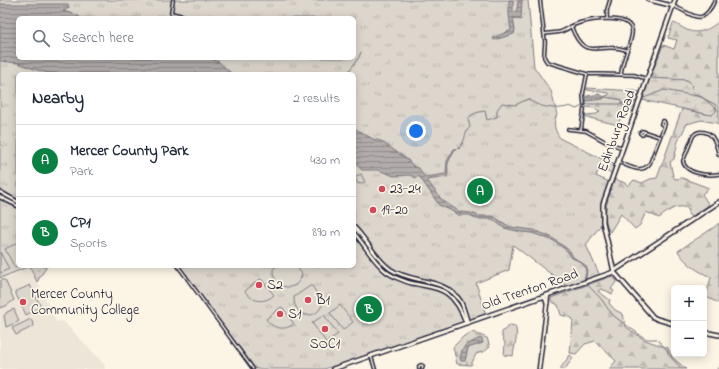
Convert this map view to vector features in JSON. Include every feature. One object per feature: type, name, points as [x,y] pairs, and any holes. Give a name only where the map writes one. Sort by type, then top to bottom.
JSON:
[{"type":"main road","name":"Edinburg Road","points":[[614,272],[604,226],[602,208],[675,0]]},
{"type":"main road","name":"Old Trenton Road","points":[[333,369],[606,276],[719,202]]},
{"type":"main road","points":[[614,272],[653,317],[671,323]]},
{"type":"main road","points":[[606,276],[614,276],[619,279]]},
{"type":"main road","points":[[542,297],[545,298],[547,302]]},
{"type":"main road","points":[[707,333],[719,336]]},
{"type":"street","points":[[173,0],[171,13],[184,16]]},
{"type":"street","points":[[540,0],[545,46],[544,55],[546,61],[587,74],[636,75],[647,79]]},
{"type":"street","points":[[607,19],[607,10],[610,0]]},
{"type":"street","points":[[650,0],[673,6],[693,16],[700,17],[709,11],[714,0]]},
{"type":"street","points":[[544,34],[560,32],[571,26],[585,22],[607,19],[627,22],[630,25],[632,32],[622,64],[621,75]]},
{"type":"street","points":[[571,26],[576,39],[586,47],[593,49],[619,48],[626,50]]},
{"type":"street","points":[[584,104],[587,74]]},
{"type":"street","points":[[581,130],[584,109]]},
{"type":"street","points":[[618,162],[637,169],[645,168],[650,163],[664,126]]},
{"type":"street","points":[[568,129],[589,132],[606,142],[623,148]]},
{"type":"street","points":[[719,155],[712,136],[699,131],[692,136],[683,161],[685,167],[698,173],[706,175],[719,174]]},
{"type":"street","points":[[645,132],[660,137]]},
{"type":"street","points":[[0,192],[16,201]]},
{"type":"street","points":[[0,197],[16,205]]},
{"type":"street","points":[[356,229],[381,261],[391,269],[406,277],[444,287],[456,295],[462,304],[467,323]]},
{"type":"street","points":[[356,236],[374,260],[388,273],[405,281],[442,290],[451,296],[466,318],[474,321]]},
{"type":"street","points":[[179,268],[253,369]]},
{"type":"street","points":[[431,287],[432,283]]},
{"type":"street","points":[[539,369],[548,295]]},
{"type":"street","points":[[461,325],[466,318]]},
{"type":"street","points":[[371,356],[375,369]]},
{"type":"shaded area","points":[[509,0],[513,0],[513,12],[515,13],[518,1],[522,0],[521,20],[513,18],[515,30],[514,34],[494,40],[493,38],[511,30]]},
{"type":"shaded area","points":[[0,4],[68,4],[69,8],[63,11],[78,16],[16,16],[16,60],[214,60],[219,62],[230,72],[44,72],[18,63],[0,61]]},
{"type":"shaded area","points":[[599,94],[605,97],[603,99],[586,101],[587,96]]},
{"type":"shaded area","points":[[356,129],[373,139],[381,141],[408,160],[413,166],[419,168],[426,177],[446,174],[447,161],[454,149],[460,148],[455,149],[449,161],[447,177],[427,180],[442,200],[460,212],[480,216],[493,216],[510,227],[534,230],[551,237],[570,251],[573,257],[579,261],[572,258],[567,251],[554,241],[532,233],[504,228],[492,219],[476,219],[470,215],[458,215],[439,205],[419,176],[416,178],[410,175],[394,176],[378,170],[362,170],[356,163]]},
{"type":"shaded area","points":[[579,261],[587,268],[586,279],[584,280],[586,272],[585,267]]},
{"type":"shaded area","name":"Mercer County Community College","points":[[25,268],[31,268],[56,322],[63,321],[104,364],[105,369],[0,369],[0,278]]},
{"type":"shaded area","points":[[480,338],[482,339],[483,343],[468,348],[465,361],[461,361],[460,358],[462,350],[466,345]]},
{"type":"green space","points":[[0,0],[528,0],[534,67],[551,91],[557,115],[554,124],[557,133],[561,139],[615,165],[612,174],[599,168],[596,176],[609,182],[602,206],[603,222],[586,245],[600,276],[568,287],[513,245],[509,270],[476,283],[486,315],[392,348],[324,369],[256,369],[180,268],[356,268],[356,72],[16,72],[16,268],[25,268],[0,278]]},
{"type":"green space","points":[[719,21],[719,126],[717,123],[701,120],[687,124],[678,141],[674,159],[670,162],[675,179],[682,178],[709,188],[702,194],[709,205],[691,217],[688,214],[689,209],[684,207],[676,207],[669,210],[659,218],[646,212],[640,225],[635,229],[621,214],[610,232],[607,226],[606,206],[615,179],[625,183],[628,186],[634,180],[642,183],[650,179],[657,178],[682,109],[711,115],[716,105],[693,93],[691,83],[687,80],[650,78],[663,45],[674,49],[677,40],[668,38],[673,23],[687,30],[696,32],[708,29]]},
{"type":"green space","points":[[650,78],[687,80],[691,83],[693,93],[716,105],[716,111],[711,115],[642,100]]},
{"type":"green space","points":[[587,88],[640,92],[638,101],[634,102],[632,105],[625,106],[622,104],[620,99],[605,97],[609,95],[609,93],[587,90]]},
{"type":"green space","points":[[605,97],[634,102],[638,101],[635,111],[622,113],[618,125],[585,118],[586,115],[597,114],[600,111],[586,107],[586,101]]},
{"type":"green space","points":[[361,174],[365,182],[358,184],[356,176]]},
{"type":"green space","points":[[719,223],[719,303],[707,297],[711,277],[692,267],[678,251]]},
{"type":"green space","points":[[16,244],[15,268],[5,249]]},
{"type":"green space","points":[[0,252],[9,269],[0,273]]},
{"type":"green space","points":[[31,268],[46,268],[37,282]]},
{"type":"green space","points":[[298,268],[302,274],[296,285],[286,287],[277,281],[274,276],[273,269]]},
{"type":"green space","points":[[612,276],[617,281],[611,289],[614,291],[612,294],[600,289],[598,291],[610,300],[609,303],[615,310],[623,314],[626,327],[645,340],[668,348],[671,357],[686,369],[609,369],[616,361],[595,341],[585,344],[576,354],[570,353],[572,318],[561,315],[558,305],[551,301],[551,298]]},
{"type":"green space","name":"S2","points":[[260,279],[274,295],[262,301],[251,298],[245,291]]},
{"type":"green space","points":[[5,280],[14,300],[6,306],[0,308],[0,281]]},
{"type":"green space","points":[[30,285],[41,307],[26,315],[15,292]]},
{"type":"green space","name":"B1","points":[[312,286],[323,302],[316,313],[306,315],[297,309],[294,297]]},
{"type":"green space","points":[[369,295],[379,299],[383,309],[379,319],[369,323],[359,319],[355,309],[359,299]]},
{"type":"green space","points":[[340,305],[353,322],[343,330],[330,313]]},
{"type":"green space","name":"S1","points":[[281,307],[294,324],[286,328],[275,327],[266,319]]},
{"type":"green space","points":[[14,309],[19,321],[6,327],[4,316],[7,312]]},
{"type":"green space","name":"SOC1","points":[[324,315],[338,334],[326,342],[312,323]]},
{"type":"green space","points":[[31,319],[34,326],[16,335],[12,328]]},
{"type":"green space","points":[[510,325],[515,326],[517,333],[513,356],[504,355],[505,343],[502,337],[502,332]]},
{"type":"green space","points":[[472,332],[487,338],[490,347],[485,351],[476,354],[471,365],[457,364],[453,347],[464,336]]},
{"type":"green space","points":[[570,355],[573,358],[565,369],[560,369]]},
{"type":"waterway","points":[[348,72],[361,52]]},
{"type":"waterway","points":[[459,148],[463,142],[466,132],[470,127],[468,119],[472,115],[485,111],[487,120],[497,117],[497,110],[502,103],[515,105],[528,99],[542,106],[554,108],[570,106],[576,109],[588,104],[621,104],[638,96],[644,98],[664,90],[702,97],[719,111]]},
{"type":"waterway","points":[[586,283],[615,317],[643,337],[647,339],[657,339],[682,369]]},
{"type":"place","name":"23-24","points":[[382,189]]},
{"type":"place","name":"Mercer County Park","points":[[480,191]]},
{"type":"place","name":"19-20","points":[[373,210]]},
{"type":"place","name":"S2","points":[[259,285]]},
{"type":"place","name":"B1","points":[[308,300]]},
{"type":"place","name":"Mercer County Community College","points":[[23,302]]},
{"type":"place","name":"CP1","points":[[369,309]]},
{"type":"place","name":"S1","points":[[280,314]]},
{"type":"place","name":"SOC1","points":[[325,329]]}]
